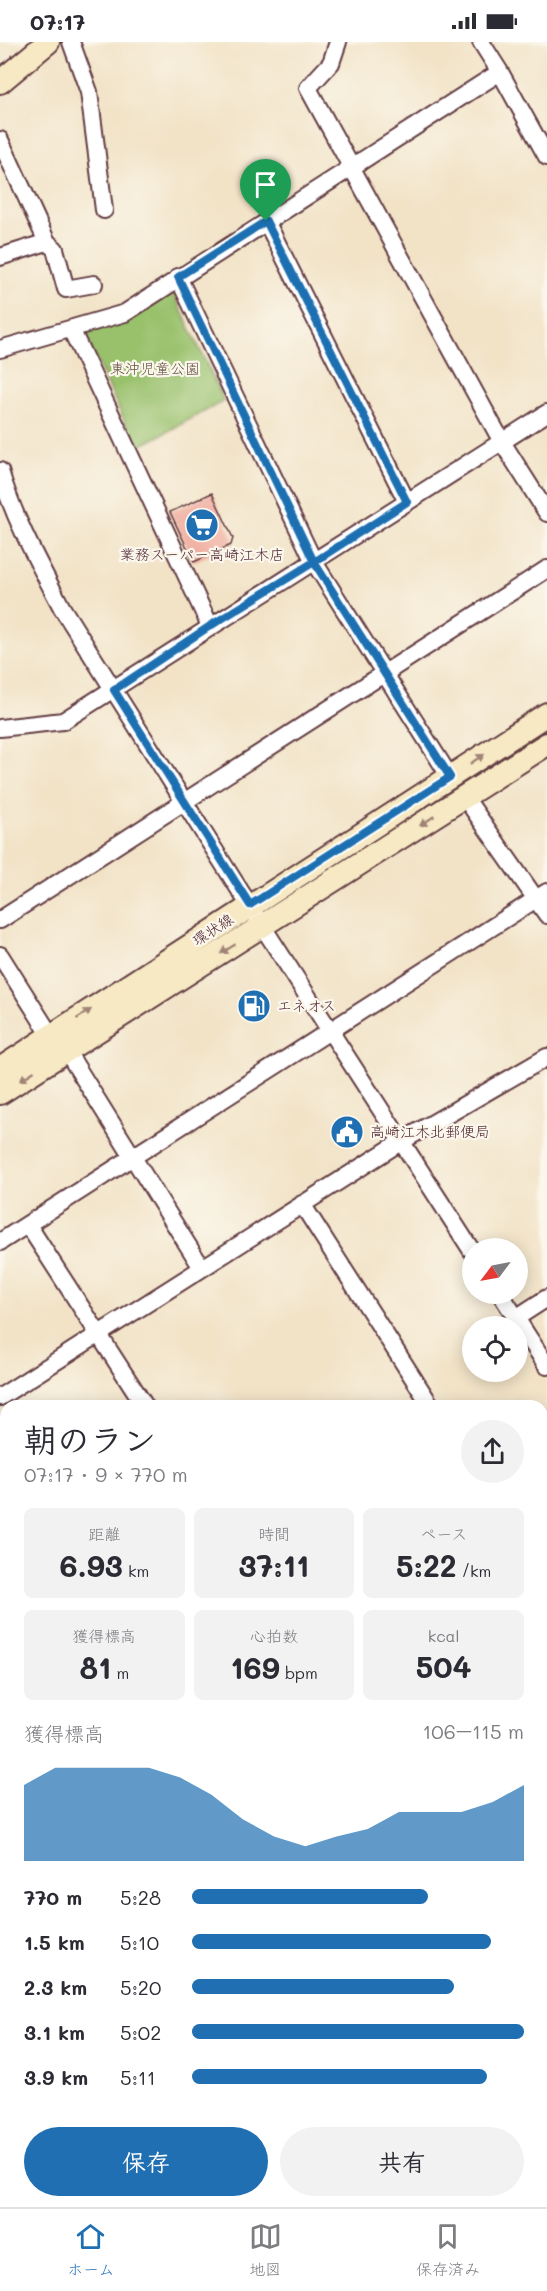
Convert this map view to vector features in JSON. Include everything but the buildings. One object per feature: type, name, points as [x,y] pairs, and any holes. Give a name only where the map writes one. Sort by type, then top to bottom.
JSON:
[{"type":"street","points":[[0,82],[48,42]]},
{"type":"street","points":[[71,42],[89,92],[104,210]]},
{"type":"street","points":[[338,42],[331,63],[308,88],[502,442],[547,513]]},
{"type":"street","points":[[481,42],[547,157]]},
{"type":"street","points":[[0,349],[125,313],[350,166],[500,72]]},
{"type":"street","points":[[0,140],[47,242],[55,249],[66,289],[94,284]]},
{"type":"street","points":[[266,221],[407,502]]},
{"type":"street","points":[[0,257],[47,242]]},
{"type":"street","points":[[178,277],[314,562],[450,777]]},
{"type":"street","points":[[71,328],[210,626]]},
{"type":"street","points":[[0,728],[63,721],[547,413]]},
{"type":"street","points":[[0,471],[3,489],[62,608],[263,927],[464,1238]]},
{"type":"street","points":[[0,920],[184,800],[386,675],[547,569]]},
{"type":"street","name":"環状線","points":[[0,1093],[58,1043],[250,905],[547,714]]},
{"type":"street","name":"環状線","points":[[0,1069],[58,1043],[263,927],[547,744]]},
{"type":"street","points":[[464,796],[542,895],[547,915]]},
{"type":"street","points":[[0,1242],[542,895]]},
{"type":"street","points":[[0,955],[202,1268]]},
{"type":"street","points":[[0,1397],[402,1141],[547,1057]]},
{"type":"street","points":[[302,1204],[427,1400]]},
{"type":"street","points":[[28,1225],[141,1400]]},
{"type":"street","points":[[519,1316],[547,1298]]},
{"type":"street","points":[[528,1337],[547,1366]]},
{"type":"green space","name":"東沖児童公園","points":[[173,292],[224,401],[137,448],[86,338],[91,329],[128,319]]},
{"type":"place","name":"業務スーパー高崎江木店","points":[[202,525]]},
{"type":"place","name":"エネオス","points":[[254,1006]]},
{"type":"place","name":"高崎江木北郵便局","points":[[347,1132]]},
{"type":"route","points":[[266,221],[178,277],[314,562],[210,626],[114,690],[250,905],[450,777],[314,562],[407,502],[266,221]]}]
